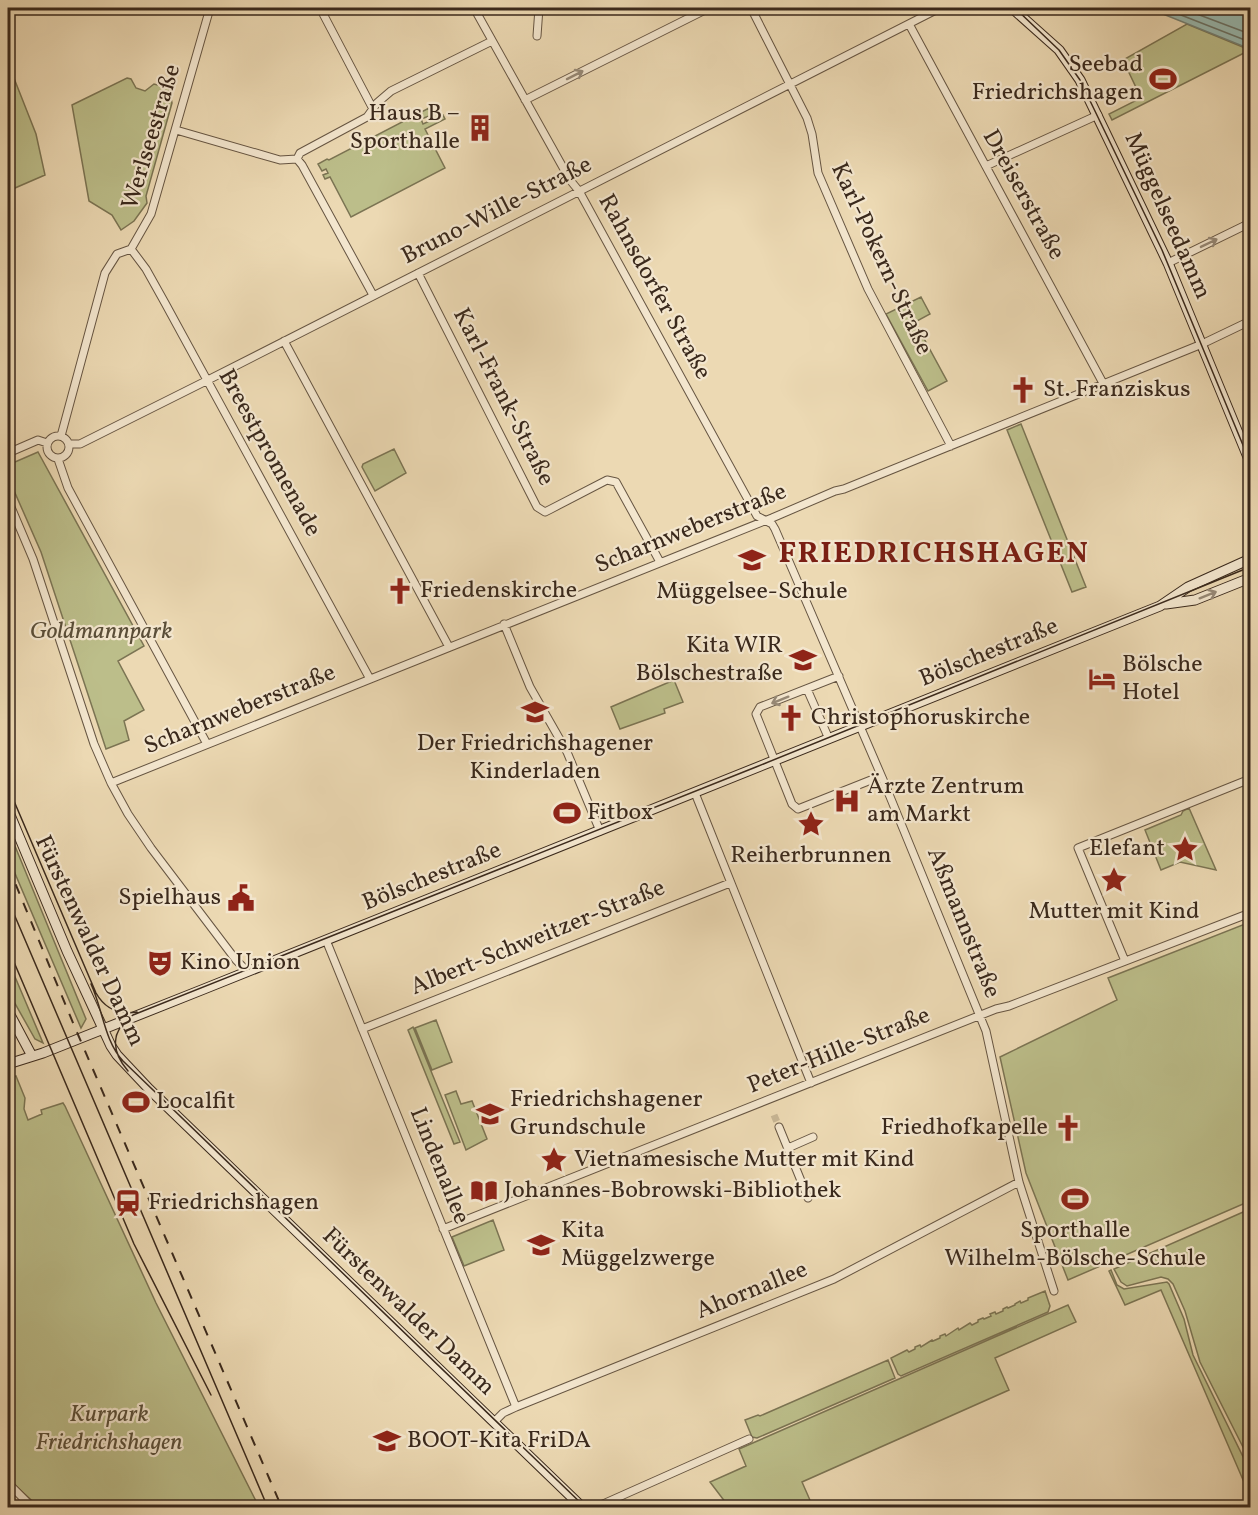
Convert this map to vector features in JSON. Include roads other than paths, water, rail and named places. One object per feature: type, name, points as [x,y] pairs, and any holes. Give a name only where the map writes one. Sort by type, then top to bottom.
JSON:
[{"type":"main road","name":"Müggelseedamm","points":[[1012,8],[1059,50],[1080,80],[1168,263],[1251,462]]},
{"type":"main road","name":"Bölschestraße","points":[[1164,604],[1188,586],[1251,559]]},
{"type":"main road","name":"Bölschestraße","points":[[8,1064],[600,831],[1164,604],[1195,600],[1251,578]]},
{"type":"main road","name":"Fürstenwalder Damm","points":[[8,810],[103,1028],[117,1055],[149,1089],[580,1507]]},
{"type":"main road","points":[[8,1011],[32,1056]]},
{"type":"street","name":"Werlseestraße","points":[[61,436],[105,273],[117,254],[131,249],[151,214],[210,8]]},
{"type":"street","points":[[320,8],[373,109]]},
{"type":"street","name":"Rahnsdorfer Straße","points":[[474,8],[570,180],[579,191],[758,516],[766,520]]},
{"type":"street","points":[[537,36],[539,8]]},
{"type":"street","points":[[525,100],[709,8]]},
{"type":"street","name":"Karl-Pokern-Straße","points":[[751,8],[810,125],[818,173],[874,302],[951,446]]},
{"type":"street","name":"Bruno-Wille-Straße","points":[[69,444],[80,444],[940,8]]},
{"type":"street","name":"Dreiserstraße","points":[[909,24],[1104,385]]},
{"type":"street","points":[[297,159],[300,153],[367,117],[380,99],[391,91],[492,40]]},
{"type":"street","points":[[986,166],[1098,115]]},
{"type":"street","points":[[176,130],[280,160],[297,159]]},
{"type":"street","points":[[297,159],[373,295]]},
{"type":"street","points":[[1168,263],[1251,223]]},
{"type":"street","name":"Breestpromenade","points":[[131,249],[146,269],[370,679]]},
{"type":"street","name":"Karl-Frank-Straße","points":[[418,273],[537,507],[544,512],[551,510],[607,480],[612,480],[620,490],[660,562]]},
{"type":"street","name":"Scharnweberstraße","points":[[111,783],[1104,385],[1251,321]]},
{"type":"street","points":[[284,341],[449,647]]},
{"type":"street","points":[[58,459],[67,454],[69,444],[61,436],[51,438],[47,443],[49,454],[58,459],[68,488],[207,744]]},
{"type":"street","points":[[8,453],[38,440],[47,443]]},
{"type":"street","points":[[8,500],[33,559],[94,744],[111,783],[151,848],[246,971]]},
{"type":"street","name":"Aßmannstraße","points":[[766,520],[775,529],[861,726],[986,1031],[1019,1182],[1054,1291]]},
{"type":"street","points":[[504,624],[524,674],[567,752],[600,831]]},
{"type":"street","points":[[839,676],[760,707],[756,714],[792,804],[798,809],[881,776]]},
{"type":"street","points":[[807,688],[829,739]]},
{"type":"street","points":[[1125,961],[1078,848],[1251,779]]},
{"type":"street","points":[[694,793],[811,1083]]},
{"type":"street","name":"Albert-Schweitzer-Straße","points":[[362,1029],[730,883]]},
{"type":"street","name":"Peter-Hille-Straße","points":[[443,1229],[980,1016],[1251,912]]},
{"type":"street","name":"Lindenallee","points":[[326,940],[516,1407]]},
{"type":"street","points":[[779,1127],[808,1198]]},
{"type":"street","points":[[788,1148],[813,1137]]},
{"type":"street","name":"Ahornallee","points":[[494,1422],[503,1413],[516,1407],[834,1279],[1019,1182]]},
{"type":"street","points":[[594,1508],[749,1440]]},
{"type":"street","points":[[8,1483],[33,1508]]},
{"type":"water","points":[[1148,8],[1250,8],[1250,49]]},
{"type":"tunnel","points":[[774,1115],[779,1127]]},
{"type":"tram line","points":[[1015,8],[1059,50],[1080,80],[1162,250],[1250,462]]},
{"type":"tram line","points":[[128,1071],[118,1056],[115,1042],[120,1028],[133,1015],[1250,567]]},
{"type":"tram line","points":[[8,787],[96,993],[113,1010],[124,1013],[137,1012]]},
{"type":"tram line","points":[[8,900],[268,1508]]},
{"type":"tram line","points":[[8,948],[134,1244],[211,1395]]},
{"type":"tram line","points":[[91,984],[112,1044],[123,1061],[586,1508]]},
{"type":"railway","points":[[8,866],[76,1030],[282,1508]]},
{"type":"place","name":"Seebad Friedrichshagen","points":[[1163,79]]},
{"type":"place","name":"Haus B – Sporthalle","points":[[480,128]]},
{"type":"place","name":"St. Franziskus","points":[[1023,390]]},
{"type":"place","name":"Müggelsee-Schule","points":[[752,560]]},
{"type":"place","name":"Friedenskirche","points":[[400,591]]},
{"type":"place","name":"Kita WIR Bölschestraße","points":[[803,660]]},
{"type":"place","name":"Bölsche Hotel","points":[[1102,679]]},
{"type":"place","name":"Der Friedrichshagener Kinderladen","points":[[535,712]]},
{"type":"place","name":"Christophoruskirche","points":[[791,718]]},
{"type":"place","name":"Ärzte Zentrum am Markt","points":[[847,801]]},
{"type":"place","name":"Fitbox","points":[[567,813]]},
{"type":"place","name":"Reiherbrunnen","points":[[811,824]]},
{"type":"place","name":"Elefant","points":[[1185,849]]},
{"type":"place","name":"Mutter mit Kind","points":[[1114,880]]},
{"type":"place","name":"Spielhaus","points":[[241,898]]},
{"type":"place","name":"Kino Union","points":[[160,963]]},
{"type":"place","name":"Localfit","points":[[136,1102]]},
{"type":"place","name":"Friedrichshagener Grundschule","points":[[490,1114]]},
{"type":"place","name":"Friedhofkapelle","points":[[1068,1128]]},
{"type":"place","name":"Vietnamesische Mutter mit Kind","points":[[554,1160]]},
{"type":"place","name":"Johannes-Bobrowski-Bibliothek","points":[[484,1191]]},
{"type":"place","name":"Sporthalle Wilhelm-Bölsche-Schule","points":[[1075,1199]]},
{"type":"place","name":"Friedrichshagen","points":[[128,1203]]},
{"type":"place","name":"Kita Müggelzwerge","points":[[541,1245]]},
{"type":"place","name":"BOOT-Kita FriDA","points":[[387,1441]]},
{"type":"district","name":"FRIEDRICHSHAGEN","points":[[934,554]]},
{"type":"park label","name":"Goldmannpark","points":[[101,632]]},
{"type":"park label","name":"Kurpark Friedrichshagen","points":[[109,1429]]}]
